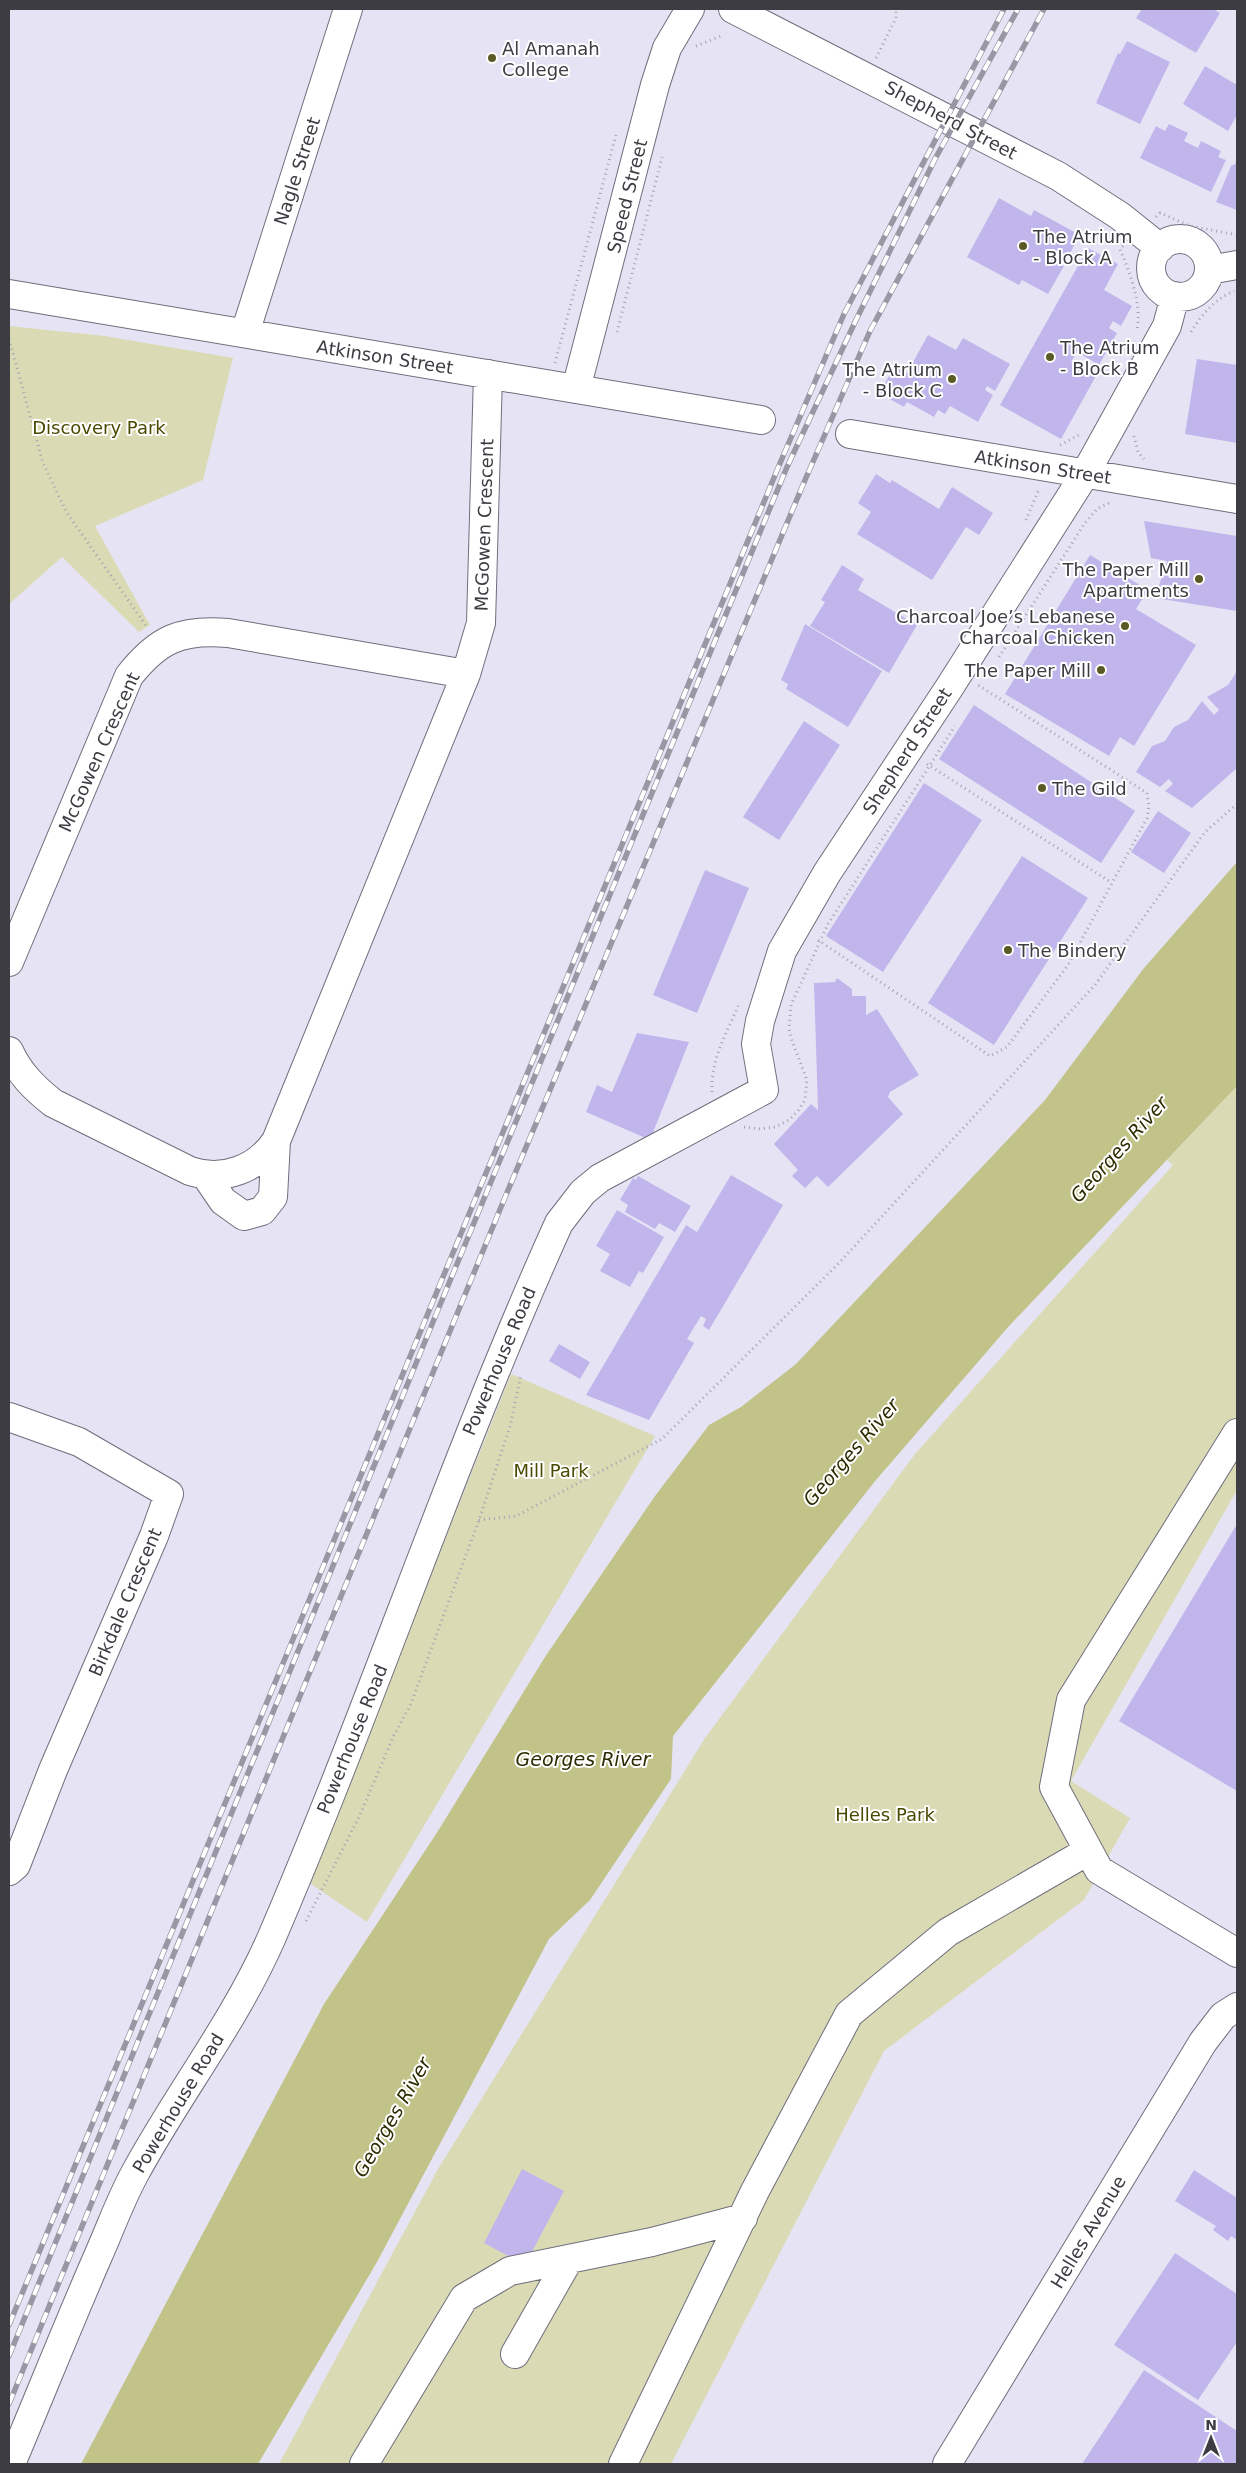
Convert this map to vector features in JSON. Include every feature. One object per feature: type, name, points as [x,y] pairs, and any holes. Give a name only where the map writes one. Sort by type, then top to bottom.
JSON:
[{"type":"street","name":"Nagle Street","points":[[245,333],[348,9]]},
{"type":"street","name":"Speed Street","points":[[576,389],[655,85],[667,48],[690,9]]},
{"type":"street","name":"Shepherd Street","points":[[733,9],[1058,176],[1120,216],[1160,248]]},
{"type":"street","points":[[1175,240],[1192,242],[1205,253],[1210,270],[1202,288],[1194,293],[1175,296],[1166,293],[1154,281],[1152,264],[1160,248],[1175,240]]},
{"type":"street","points":[[1210,270],[1237,264]]},
{"type":"street","name":"Atkinson Street","points":[[9,294],[761,420]]},
{"type":"street","name":"Shepherd Street","points":[[764,1090],[756,1044],[760,1021],[782,951],[827,873],[918,760],[971,685],[1167,326],[1175,296]]},
{"type":"street","name":"McGowen Crescent","points":[[9,1050],[20,1072],[22,1086],[190,1171],[206,1176],[234,1172],[251,1164],[267,1153],[276,1141],[466,674],[481,623],[488,374]]},
{"type":"street","name":"Atkinson Street","points":[[850,434],[1237,499]]},
{"type":"street","name":"McGowen Crescent","points":[[9,962],[128,676],[143,658],[159,644],[178,636],[201,631],[228,633],[466,674]]},
{"type":"street","name":"Powerhouse Road","points":[[11,2464],[77,2303],[132,2179],[168,2115],[215,2044],[270,1942],[355,1734],[464,1447],[559,1222],[582,1192],[620,1166],[764,1090]]},
{"type":"street","name":"McGowen Crescent","points":[[206,1176],[223,1201],[244,1216],[262,1211],[273,1197],[276,1141]]},
{"type":"street","name":"Birkdale Crescent","points":[[9,1417],[79,1442],[169,1494],[154,1536],[53,1770],[16,1865],[9,1871]]},
{"type":"street","points":[[1237,1433],[1071,1700],[1054,1787],[1099,1870],[1237,1954]]},
{"type":"street","points":[[623,2464],[743,2218],[849,2014],[948,1932],[1088,1852]]},
{"type":"street","name":"Helles Avenue","points":[[947,2464],[1203,2042],[1223,2016],[1237,2007]]},
{"type":"street","points":[[364,2464],[464,2298],[510,2271],[652,2242],[743,2218]]},
{"type":"street","points":[[515,2354],[569,2259]]},
{"type":"path","points":[[874,62],[896,18],[896,9]]},
{"type":"path","points":[[693,49],[700,43],[721,36]]},
{"type":"path","points":[[551,366],[555,364],[616,132]]},
{"type":"path","points":[[616,336],[665,150]]},
{"type":"path","points":[[1160,213],[1190,226],[1237,235]]},
{"type":"path","points":[[1120,250],[1131,278],[1137,304],[1136,335]]},
{"type":"path","points":[[1190,334],[1202,314],[1214,303],[1237,290]]},
{"type":"path","points":[[9,339],[43,463],[67,513],[149,629],[142,636],[159,644]]},
{"type":"path","points":[[1134,432],[1138,452],[1149,462]]},
{"type":"path","points":[[1051,449],[1081,434]]},
{"type":"path","points":[[996,662],[1091,515],[1104,506],[1118,500]]},
{"type":"path","points":[[971,685],[985,678]]},
{"type":"path","points":[[795,929],[820,941],[990,1056],[1006,1047],[1068,965],[1147,818],[1149,806],[1147,793],[971,685]]},
{"type":"path","points":[[719,1115],[734,1124],[760,1129],[775,1126],[789,1120],[798,1112],[805,1100],[807,1080],[792,1041],[789,1016],[791,1005],[834,912],[918,760],[960,718]]},
{"type":"path","points":[[918,760],[1112,883]]},
{"type":"path","points":[[522,1369],[510,1426],[479,1520],[516,1516],[662,1439],[839,1262],[1088,992],[1205,832],[1237,804]]},
{"type":"green space","name":"Discovery Park","points":[[9,326],[105,336],[233,358],[203,480],[95,526],[150,625],[139,632],[62,557],[9,604]]},
{"type":"green space","name":"Helles Park","points":[[1237,1086],[1237,1490],[1071,1781],[1130,1818],[1084,1900],[884,2051],[671,2464],[279,2464],[438,2169],[705,1738],[915,1454],[1173,1165],[1167,1160]]},
{"type":"green space","name":"Mill Park","points":[[511,1374],[655,1436],[367,1922],[308,1882]]},
{"type":"water","name":"Georges River","points":[[1237,862],[1237,1086],[1009,1326],[876,1480],[673,1736],[671,1779],[590,1900],[549,1939],[377,2262],[258,2464],[81,2464],[324,2004],[438,1831],[545,1657],[655,1496],[709,1425],[741,1407],[796,1364],[1045,1100],[1144,968]]},
{"type":"building","points":[[1142,9],[1213,9],[1220,13],[1196,53],[1136,18]]},
{"type":"building","points":[[1127,41],[1170,62],[1140,124],[1096,103],[1118,53],[1120,54]]},
{"type":"building","points":[[1205,66],[1237,85],[1237,115],[1228,131],[1183,104]]},
{"type":"building","points":[[1169,124],[1188,133],[1184,141],[1198,148],[1201,141],[1221,151],[1218,157],[1226,160],[1211,192],[1140,158],[1156,126],[1165,131]]},
{"type":"building","points":[[1237,163],[1237,210],[1216,202],[1231,166]]},
{"type":"building","name":"The Atrium - Block A","points":[[999,198],[1031,216],[1034,210],[1080,235],[1065,262],[1058,258],[1056,262],[1064,266],[1048,294],[1022,280],[1019,285],[967,257]]},
{"type":"building","name":"The Atrium - Block B","points":[[1088,248],[1118,264],[1104,290],[1132,306],[1121,326],[1113,321],[1109,328],[1117,333],[1099,365],[1077,352],[1071,362],[1096,376],[1061,439],[1000,405]]},
{"type":"building","name":"The Atrium - Block C","points":[[928,335],[956,350],[963,338],[1010,364],[995,391],[987,386],[985,390],[993,395],[978,422],[950,406],[945,414],[938,410],[934,417],[907,402],[904,407],[879,393],[895,366],[907,373]]},
{"type":"building","points":[[1197,359],[1237,365],[1237,443],[1185,434]]},
{"type":"building","points":[[876,474],[890,483],[892,480],[939,509],[952,487],[993,513],[979,535],[966,527],[932,580],[857,534],[871,512],[858,503]]},
{"type":"building","name":"The Paper Mill Apartments","points":[[1144,521],[1237,536],[1237,611],[1155,598],[1167,561],[1151,558]]},
{"type":"building","name":"The Paper Mill","points":[[1090,555],[1148,590],[1136,609],[1196,645],[1134,746],[1120,737],[1109,756],[1005,694]]},
{"type":"building","points":[[842,565],[864,579],[858,590],[917,625],[889,673],[810,626],[825,602],[821,600]]},
{"type":"building","points":[[805,624],[882,671],[848,727],[786,689],[788,684],[781,680]]},
{"type":"building","points":[[1237,671],[1237,768],[1192,808],[1165,791],[1173,784],[1169,779],[1160,787],[1136,772],[1152,746],[1165,741],[1174,727],[1188,720],[1202,701],[1214,715],[1219,710],[1207,697],[1228,685]]},
{"type":"building","name":"The Gild","points":[[974,705],[1135,811],[1101,863],[939,759]]},
{"type":"building","points":[[804,721],[840,745],[779,840],[743,817]]},
{"type":"building","points":[[924,783],[982,820],[883,972],[826,936]]},
{"type":"building","points":[[1158,811],[1191,833],[1164,873],[1131,852]]},
{"type":"building","name":"The Bindery","points":[[1022,856],[1088,898],[994,1045],[928,1003]]},
{"type":"building","points":[[705,870],[749,888],[697,1013],[653,995]]},
{"type":"building","points":[[837,978],[852,989],[852,996],[866,996],[866,1015],[877,1009],[919,1075],[890,1092],[888,1097],[903,1114],[828,1187],[817,1176],[805,1188],[792,1176],[798,1170],[774,1144],[811,1104],[818,1110],[814,983],[835,982]]},
{"type":"building","points":[[637,1033],[689,1042],[650,1140],[586,1112],[597,1085],[612,1092]]},
{"type":"building","points":[[731,1175],[783,1205],[709,1330],[703,1326],[706,1319],[701,1316],[687,1339],[694,1343],[649,1420],[586,1395],[686,1225],[697,1232]]},
{"type":"building","points":[[638,1176],[691,1206],[675,1232],[659,1223],[655,1229],[625,1212],[628,1205],[620,1200],[633,1178],[636,1180]]},
{"type":"building","points":[[617,1210],[664,1237],[643,1273],[639,1271],[630,1287],[600,1271],[610,1254],[596,1246]]},
{"type":"building","points":[[559,1344],[590,1362],[580,1379],[549,1361]]},
{"type":"building","points":[[1237,1524],[1237,1791],[1119,1721]]},
{"type":"building","points":[[522,2169],[564,2191],[525,2265],[484,2243]]},
{"type":"building","points":[[1194,2170],[1237,2198],[1237,2240],[1231,2236],[1228,2241],[1213,2230],[1216,2226],[1175,2201]]},
{"type":"building","points":[[1175,2253],[1237,2294],[1237,2342],[1198,2400],[1114,2345]]},
{"type":"building","points":[[1144,2370],[1237,2431],[1237,2464],[1082,2464]]},
{"type":"railway","points":[[9,2325],[778,468],[844,314],[1004,9]]},
{"type":"railway","points":[[9,2356],[435,1317],[787,467],[935,159],[1018,9]]},
{"type":"railway","points":[[9,2404],[501,1207],[805,480],[870,331],[1044,9]]},
{"type":"place","name":"Al Amanah College","points":[[492,58]]},
{"type":"place","name":"The Atrium - Block A","points":[[1023,246]]},
{"type":"place","name":"The Atrium - Block B","points":[[1050,357]]},
{"type":"place","name":"The Atrium - Block C","points":[[952,379]]},
{"type":"place","name":"The Paper Mill Apartments","points":[[1199,579]]},
{"type":"place","name":"Charcoal Joe’s Lebanese Charcoal Chicken","points":[[1125,626]]},
{"type":"place","name":"The Paper Mill","points":[[1101,670]]},
{"type":"place","name":"The Gild","points":[[1042,788]]},
{"type":"place","name":"The Bindery","points":[[1008,950]]}]
